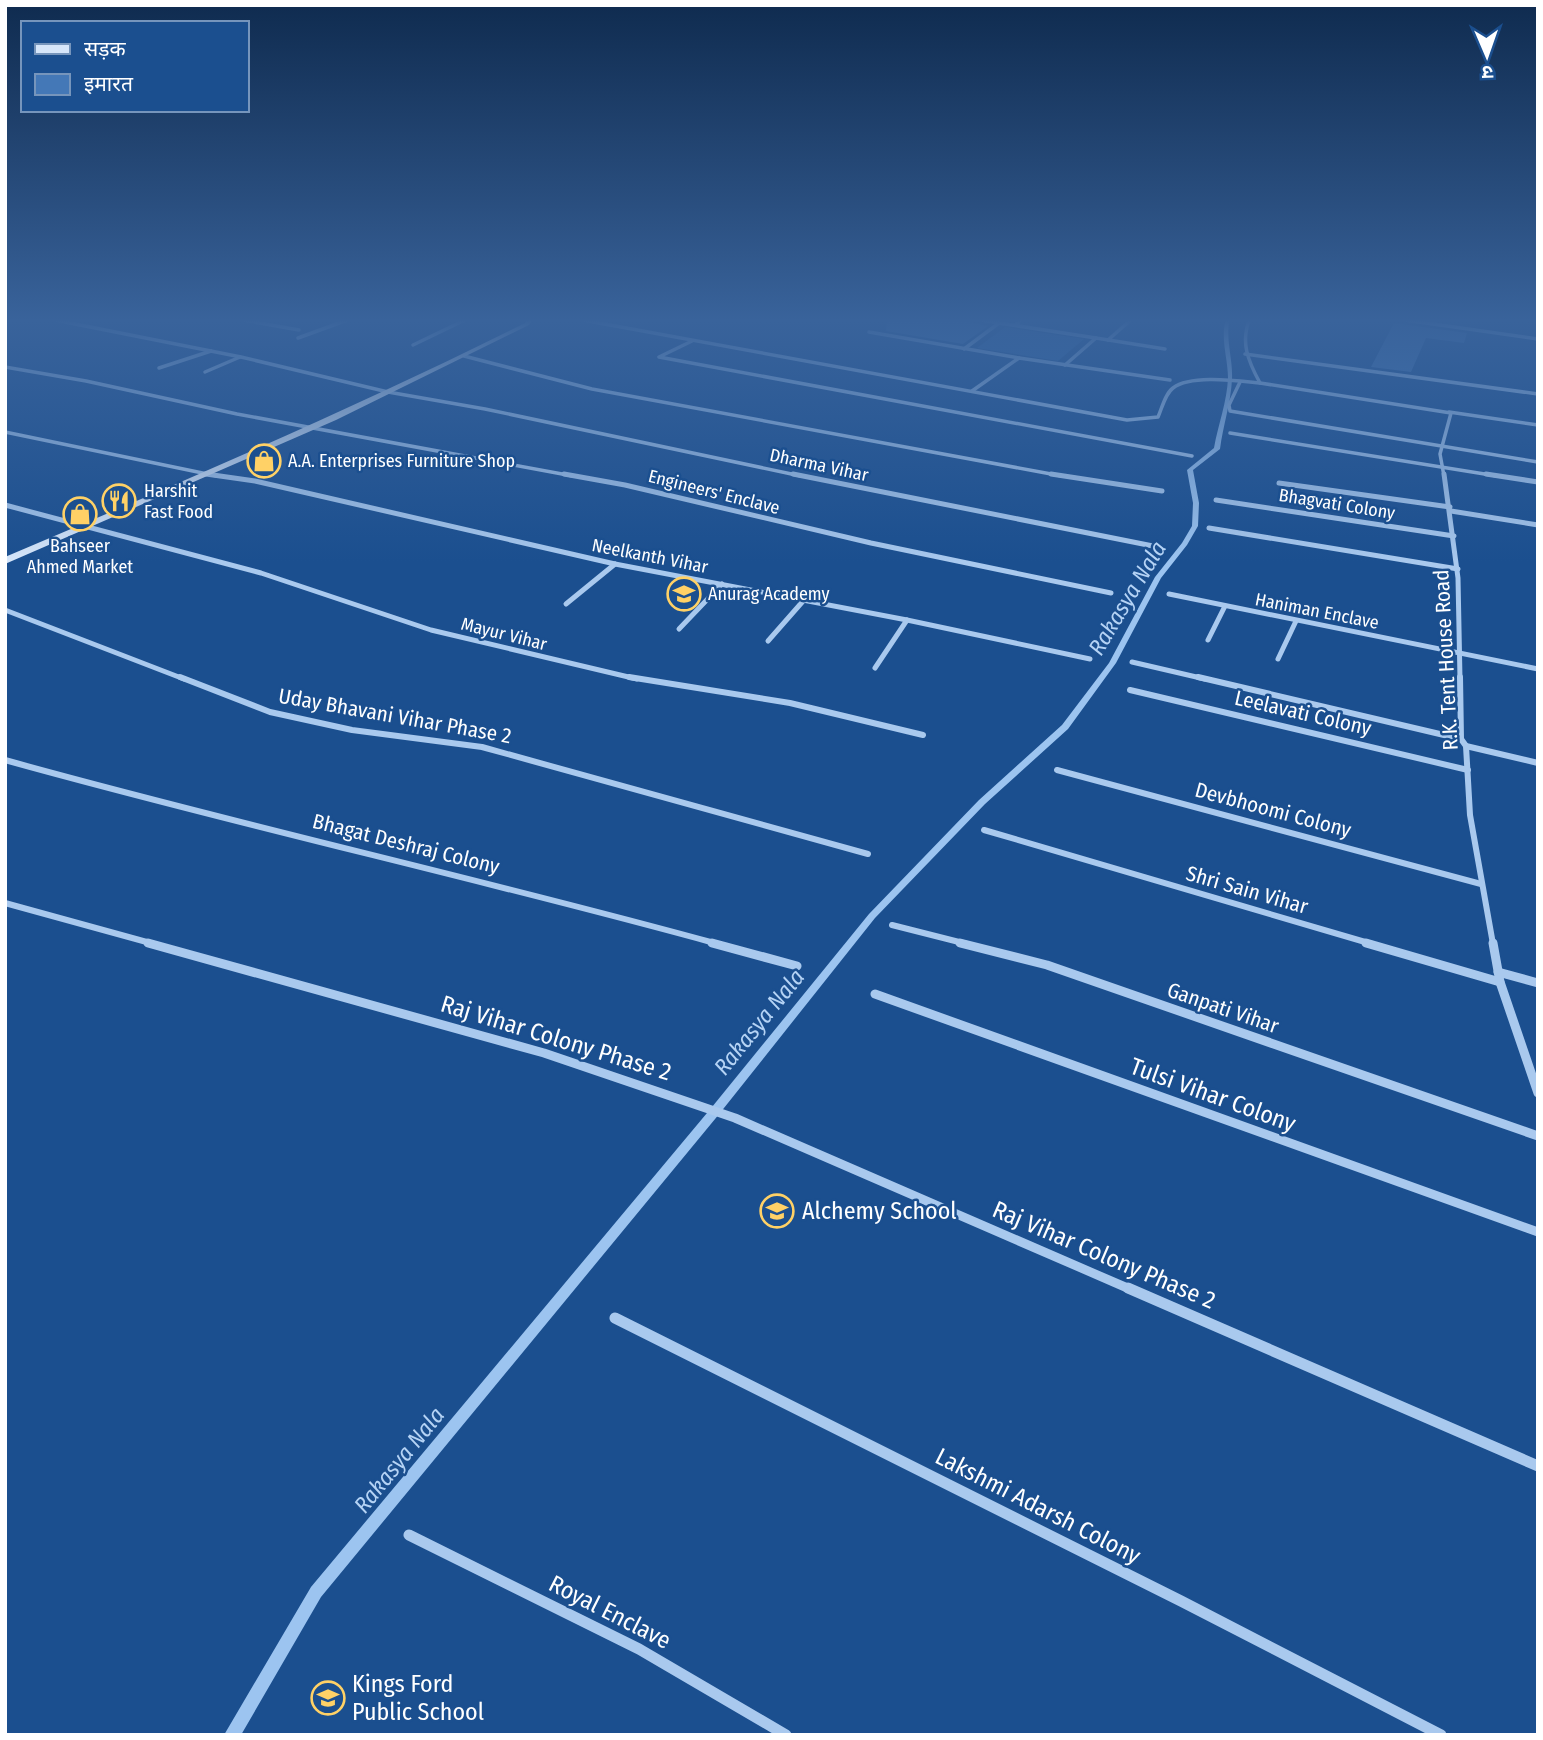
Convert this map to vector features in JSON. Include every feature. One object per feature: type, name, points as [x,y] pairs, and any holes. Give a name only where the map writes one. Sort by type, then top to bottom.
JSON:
[{"type":"street","name":"Engineers' Enclave","points":[[171,399],[625,485],[858,540],[1111,593]]},
{"type":"street","points":[[5,561],[371,399]]},
{"type":"street","name":"Dharma Vihar","points":[[429,399],[965,510],[1163,548]]},
{"type":"street","points":[[647,399],[1040,472],[1162,491]]},
{"type":"street","points":[[883,399],[1192,456]]},
{"type":"street","points":[[1016,399],[1127,420],[1145,420],[1158,417],[1167,399]]},
{"type":"street","points":[[1231,399],[1230,411],[1538,462]]},
{"type":"street","points":[[1366,399],[1538,425]]},
{"type":"street","name":"R.K. Tent House Road","points":[[1449,412],[1451,413],[1441,446],[1442,466],[1458,569],[1461,739],[1466,746],[1470,815],[1500,982],[1538,1093]]},
{"type":"street","name":"Neelkanth Vihar","points":[[5,432],[207,474],[255,481],[615,564],[722,583],[1090,659]]},
{"type":"street","points":[[1230,433],[1538,482]]},
{"type":"street","points":[[1279,483],[1538,525]]},
{"type":"street","name":"Bhagvati Colony","points":[[1216,500],[1454,536]]},
{"type":"street","name":"Mayur Vihar","points":[[5,505],[261,573],[431,630],[533,656],[646,681],[790,703],[923,735]]},
{"type":"street","points":[[1209,528],[1458,569]]},
{"type":"street","points":[[566,604],[615,564]]},
{"type":"street","points":[[679,629],[722,583]]},
{"type":"street","name":"Haniman Enclave","points":[[1169,594],[1538,670]]},
{"type":"street","points":[[768,641],[804,600]]},
{"type":"street","points":[[1208,640],[1224,606]]},
{"type":"street","name":"Uday Bhavani Vihar Phase 2","points":[[5,610],[270,712],[352,730],[482,747],[868,854]]},
{"type":"street","points":[[875,668],[907,620]]},
{"type":"street","points":[[1278,659],[1296,621]]},
{"type":"street","points":[[1132,663],[1461,739]]},
{"type":"street","name":"Leelavati Colony","points":[[1130,690],[1468,770]]},
{"type":"street","points":[[1466,746],[1538,763]]},
{"type":"street","name":"Bhagat Deshraj Colony","points":[[5,760],[158,803],[546,897],[797,965]]},
{"type":"street","name":"Devbhoomi Colony","points":[[1057,770],[1481,884]]},
{"type":"street","name":"Shri Sain Vihar","points":[[984,830],[1500,982]]},
{"type":"street","name":"Raj Vihar Colony Phase 2","points":[[5,904],[544,1054],[697,1104],[735,1118],[1538,1466]]},
{"type":"street","name":"Ganpati Vihar","points":[[892,925],[1047,965],[1538,1136]]},
{"type":"street","points":[[1498,972],[1538,983]]},
{"type":"street","name":"Tulsi Vihar Colony","points":[[875,995],[1538,1232]]},
{"type":"street","name":"Lakshmi Adarsh Colony","points":[[615,1318],[1181,1601],[1441,1735]]},
{"type":"street","name":"Royal Enclave","points":[[410,1535],[639,1648],[786,1735]]},
{"type":"waterway","name":"Rakasya Nala","points":[[232,1735],[316,1592],[716,1110],[872,916],[982,802],[1065,727],[1112,663],[1158,577],[1185,544],[1195,526],[1196,503],[1190,470],[1217,449],[1227,399]]},
{"type":"place","name":"A.A. Enterprises Furniture Shop","points":[[264,461]]},
{"type":"place","name":"Harshit Fast Food","points":[[119,501]]},
{"type":"place","name":"Bahseer Ahmed Market","points":[[80,514]]},
{"type":"place","name":"Anurag Academy","points":[[684,594]]},
{"type":"place","name":"Alchemy School","points":[[777,1211]]},
{"type":"place","name":"Kings Ford Public School","points":[[328,1698]]}]
